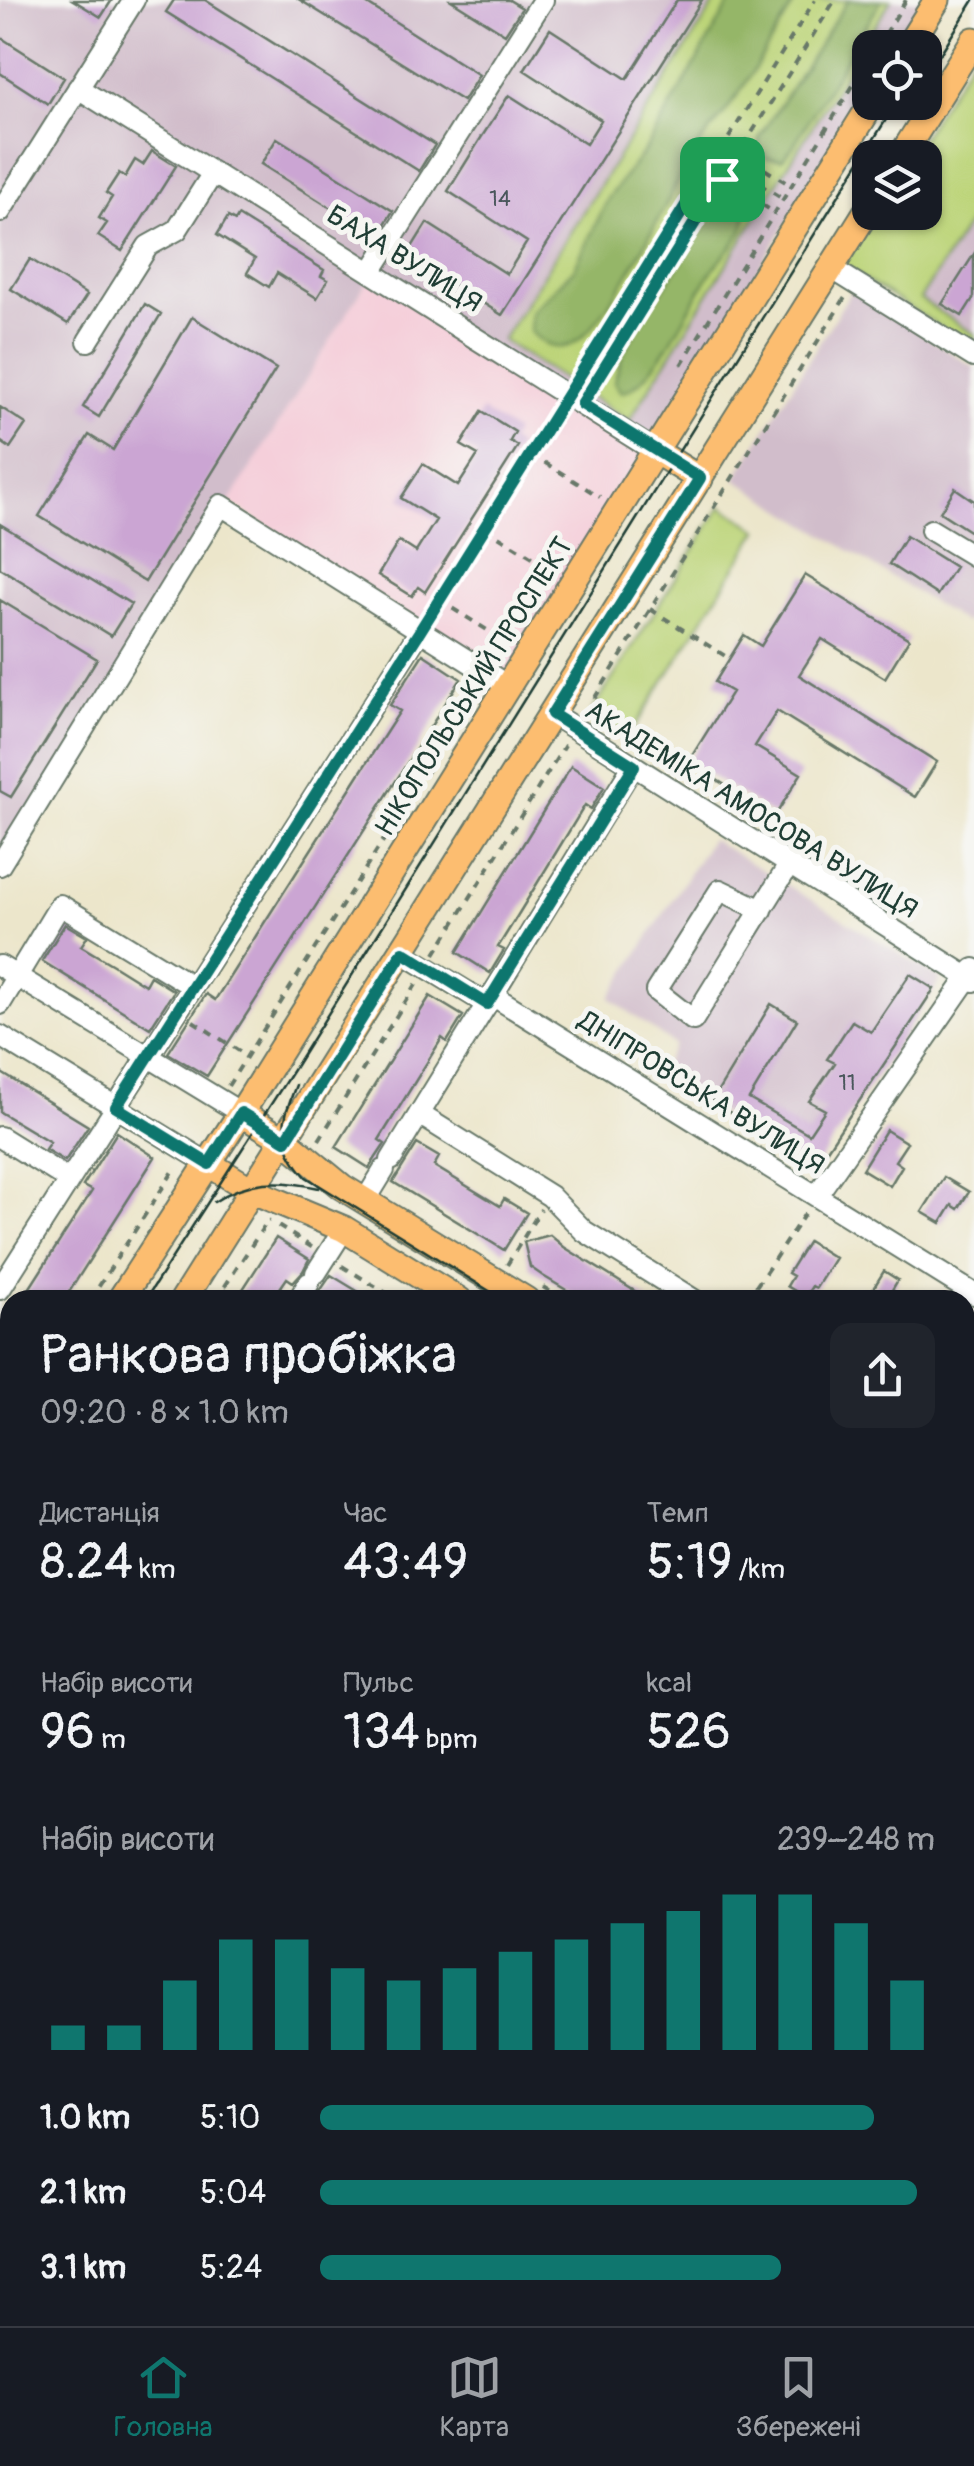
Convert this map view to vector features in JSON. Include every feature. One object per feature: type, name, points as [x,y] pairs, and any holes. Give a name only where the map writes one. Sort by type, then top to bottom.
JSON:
[{"type":"main road","points":[[918,30],[937,0]]},
{"type":"main road","points":[[911,140],[974,40]]},
{"type":"main road","name":"НІКОПОЛЬСЬКИЙ ПРОСПЕКТ","points":[[127,1290],[862,120]]},
{"type":"main road","points":[[189,1290],[855,230]]},
{"type":"main road","name":"БАХА ВУЛИЦЯ","points":[[655,451],[700,478]]},
{"type":"main road","points":[[241,1113],[286,1140],[335,1182],[510,1290]]},
{"type":"main road","points":[[209,1164],[253,1191],[344,1230],[443,1290]]},
{"type":"street","points":[[0,212],[134,0]]},
{"type":"street","points":[[371,272],[544,0]]},
{"type":"street","name":"БАХА ВУЛИЦЯ","points":[[78,88],[655,451]]},
{"type":"street","points":[[88,342],[148,246],[177,230],[213,172]]},
{"type":"street","points":[[831,268],[974,358]]},
{"type":"street","points":[[0,865],[221,505],[508,686]]},
{"type":"street","points":[[931,530],[974,556]]},
{"type":"street","points":[[0,1289],[420,631]]},
{"type":"street","name":"АКАДЕМІКА АМОСОВА ВУЛИЦЯ","points":[[552,714],[972,976]]},
{"type":"street","points":[[366,1201],[634,766]]},
{"type":"street","points":[[762,910],[720,890],[656,991],[693,1020],[762,910],[790,865]]},
{"type":"street","points":[[0,1004],[8,971],[60,905],[192,986]]},
{"type":"street","name":"ДНІПРОВСЬКА ВУЛИЦЯ","points":[[403,952],[816,1195],[968,1290]]},
{"type":"street","points":[[8,971],[241,1113]]},
{"type":"street","points":[[816,1195],[972,976]]},
{"type":"street","points":[[0,1036],[209,1164]]},
{"type":"street","points":[[419,1114],[550,1196],[584,1231],[678,1290]]},
{"type":"street","points":[[0,1137],[69,1180]]},
{"type":"street","points":[[308,1285],[344,1230]]},
{"type":"path","points":[[574,400],[708,170],[815,0]]},
{"type":"path","points":[[420,631],[530,454],[574,400],[739,153],[835,0]]},
{"type":"path","points":[[888,30],[906,0]]},
{"type":"path","points":[[676,373],[852,88]]},
{"type":"path","points":[[724,144],[792,186]]},
{"type":"path","points":[[730,166],[783,199]]},
{"type":"path","points":[[708,170],[775,212]]},
{"type":"path","points":[[530,454],[600,497]]},
{"type":"path","points":[[484,528],[554,570]]},
{"type":"path","points":[[439,600],[508,643]]},
{"type":"path","points":[[650,609],[730,659]]},
{"type":"path","points":[[228,1086],[459,721]]},
{"type":"path","points":[[176,1010],[247,1056]]},
{"type":"path","points":[[96,1290],[178,1163]]},
{"type":"path","points":[[754,1290],[816,1195]]},
{"type":"path","points":[[507,1265],[550,1196]]},
{"type":"path","points":[[222,1290],[268,1220]]},
{"type":"shaded area","points":[[0,0],[717,0],[502,340],[629,421],[852,63],[852,116],[646,452],[369,278],[0,871]]},
{"type":"shaded area","points":[[891,0],[923,0],[904,30],[872,30]]},
{"type":"shaded area","points":[[974,215],[974,334],[920,299]]},
{"type":"shaded area","points":[[369,278],[646,452],[506,678],[228,502]]},
{"type":"shaded area","points":[[852,290],[974,367],[974,609],[965,623],[735,479]]},
{"type":"shaded area","points":[[711,839],[941,979],[814,1169],[658,1076],[674,1045],[610,998]]},
{"type":"green space","points":[[717,0],[891,0],[872,30],[852,30],[852,63],[629,421],[502,340]]},
{"type":"green space","points":[[732,0],[796,0],[740,92],[692,156],[601,316],[570,345],[553,347],[543,342],[530,331],[531,312],[574,269],[608,199],[649,144]]},
{"type":"green space","points":[[848,0],[882,0],[864,30],[852,30],[852,49],[792,148],[782,159],[766,158],[758,145],[760,136]]},
{"type":"green space","points":[[974,53],[974,215],[920,299],[974,334],[974,348],[841,265],[863,230],[942,230],[942,140],[920,140],[932,120],[942,120],[942,104]]},
{"type":"green space","points":[[727,199],[744,206],[746,220],[740,235],[710,274],[659,360],[634,387],[621,392],[614,382],[624,350],[714,205]]},
{"type":"green space","points":[[721,506],[759,530],[630,735],[592,711]]},
{"type":"building","points":[[73,0],[112,0],[101,17]]},
{"type":"building","points":[[174,0],[205,0],[435,145],[419,171],[166,12]]},
{"type":"building","points":[[300,0],[361,0],[479,75],[463,101]]},
{"type":"building","points":[[451,0],[509,0],[522,8],[505,34]]},
{"type":"building","points":[[677,0],[702,0],[502,315],[407,255],[427,223],[507,274],[527,242],[448,191],[509,95],[586,144],[601,120],[524,70],[550,29],[627,79]]},
{"type":"building","points":[[0,37],[64,78],[48,104],[0,73]]},
{"type":"building","points":[[277,138],[393,211],[377,237],[261,164]]},
{"type":"building","points":[[152,151],[176,166],[122,251],[98,236],[107,223],[99,218],[112,197],[106,193],[119,173],[125,177],[135,160],[143,165]]},
{"type":"building","points":[[238,216],[324,270],[321,276],[328,280],[317,298],[277,273],[269,287],[247,273],[255,259],[217,235],[228,217],[235,221]]},
{"type":"building","points":[[974,254],[974,297],[962,316],[942,304]]},
{"type":"building","points":[[30,259],[87,295],[68,324],[11,289]]},
{"type":"building","points":[[145,304],[161,314],[99,417],[83,407]]},
{"type":"building","points":[[192,317],[276,369],[145,582],[39,516],[89,435],[113,450]]},
{"type":"building","points":[[0,407],[26,424],[10,448],[0,441]]},
{"type":"building","points":[[482,411],[515,432],[510,441],[518,446],[425,592],[418,587],[412,596],[378,575],[399,541],[416,552],[436,520],[401,498],[423,464],[458,486],[478,455],[461,445]]},
{"type":"building","points":[[955,488],[974,501],[974,534],[940,512]]},
{"type":"building","points":[[0,524],[131,604],[111,636],[0,568]]},
{"type":"building","points":[[906,536],[955,567],[937,595],[889,564]]},
{"type":"building","points":[[805,575],[909,639],[885,678],[822,639],[799,675],[937,762],[915,797],[777,711],[755,746],[801,774],[775,816],[688,762],[732,692],[715,682],[744,635],[761,646]]},
{"type":"building","points":[[0,600],[97,659],[11,797],[0,791]]},
{"type":"building","points":[[423,654],[461,679],[207,1076],[168,1053],[206,994],[215,1000],[400,711],[390,705]]},
{"type":"building","points":[[571,766],[604,787],[591,809],[585,805],[498,947],[504,950],[490,973],[457,952]]},
{"type":"building","points":[[65,924],[87,937],[81,946],[145,985],[150,976],[174,991],[150,1028],[42,961]]},
{"type":"building","points":[[910,974],[934,989],[814,1169],[742,1126],[745,1122],[712,1101],[771,1004],[797,1020],[749,1099],[809,1134],[825,1110],[809,1101],[835,1063],[827,1059],[852,1021],[871,1032]]},
{"type":"building","points":[[430,996],[463,1016],[447,1042],[442,1038],[379,1140],[385,1144],[369,1168],[336,1147]]},
{"type":"building","points":[[0,1072],[88,1126],[65,1161],[45,1149],[50,1142],[0,1112]]},
{"type":"building","points":[[886,1130],[907,1143],[895,1161],[902,1166],[890,1186],[862,1169]]},
{"type":"building","points":[[117,1132],[155,1157],[70,1290],[28,1290],[92,1191],[83,1186]]},
{"type":"building","points":[[417,1144],[439,1157],[434,1166],[500,1206],[504,1199],[527,1213],[504,1250],[393,1182]]},
{"type":"building","points":[[944,1177],[969,1192],[958,1209],[952,1205],[941,1223],[922,1212]]},
{"type":"building","points":[[550,1235],[633,1290],[566,1290],[530,1267],[524,1242]]},
{"type":"building","points":[[276,1238],[309,1259],[293,1282],[287,1278],[279,1290],[242,1290]]},
{"type":"building","points":[[808,1241],[835,1258],[816,1288],[794,1290],[787,1286],[793,1276],[788,1273]]},
{"type":"building","points":[[884,1271],[898,1280],[892,1290],[872,1290]]},
{"type":"building","points":[[331,1275],[356,1290],[321,1290]]},
{"type":"tram line","points":[[942,51],[974,0]]},
{"type":"tram line","points":[[151,1290],[886,120]]},
{"type":"tram line","points":[[296,1085],[284,1133],[290,1154],[306,1177],[488,1290]]},
{"type":"tram line","points":[[214,1202],[239,1189],[264,1183],[319,1188]]},
{"type":"route","points":[[708,170],[722,179],[582,404],[700,478],[552,714],[634,766],[487,1004],[403,952],[286,1140],[241,1113],[209,1164],[116,1107],[708,170]]}]
